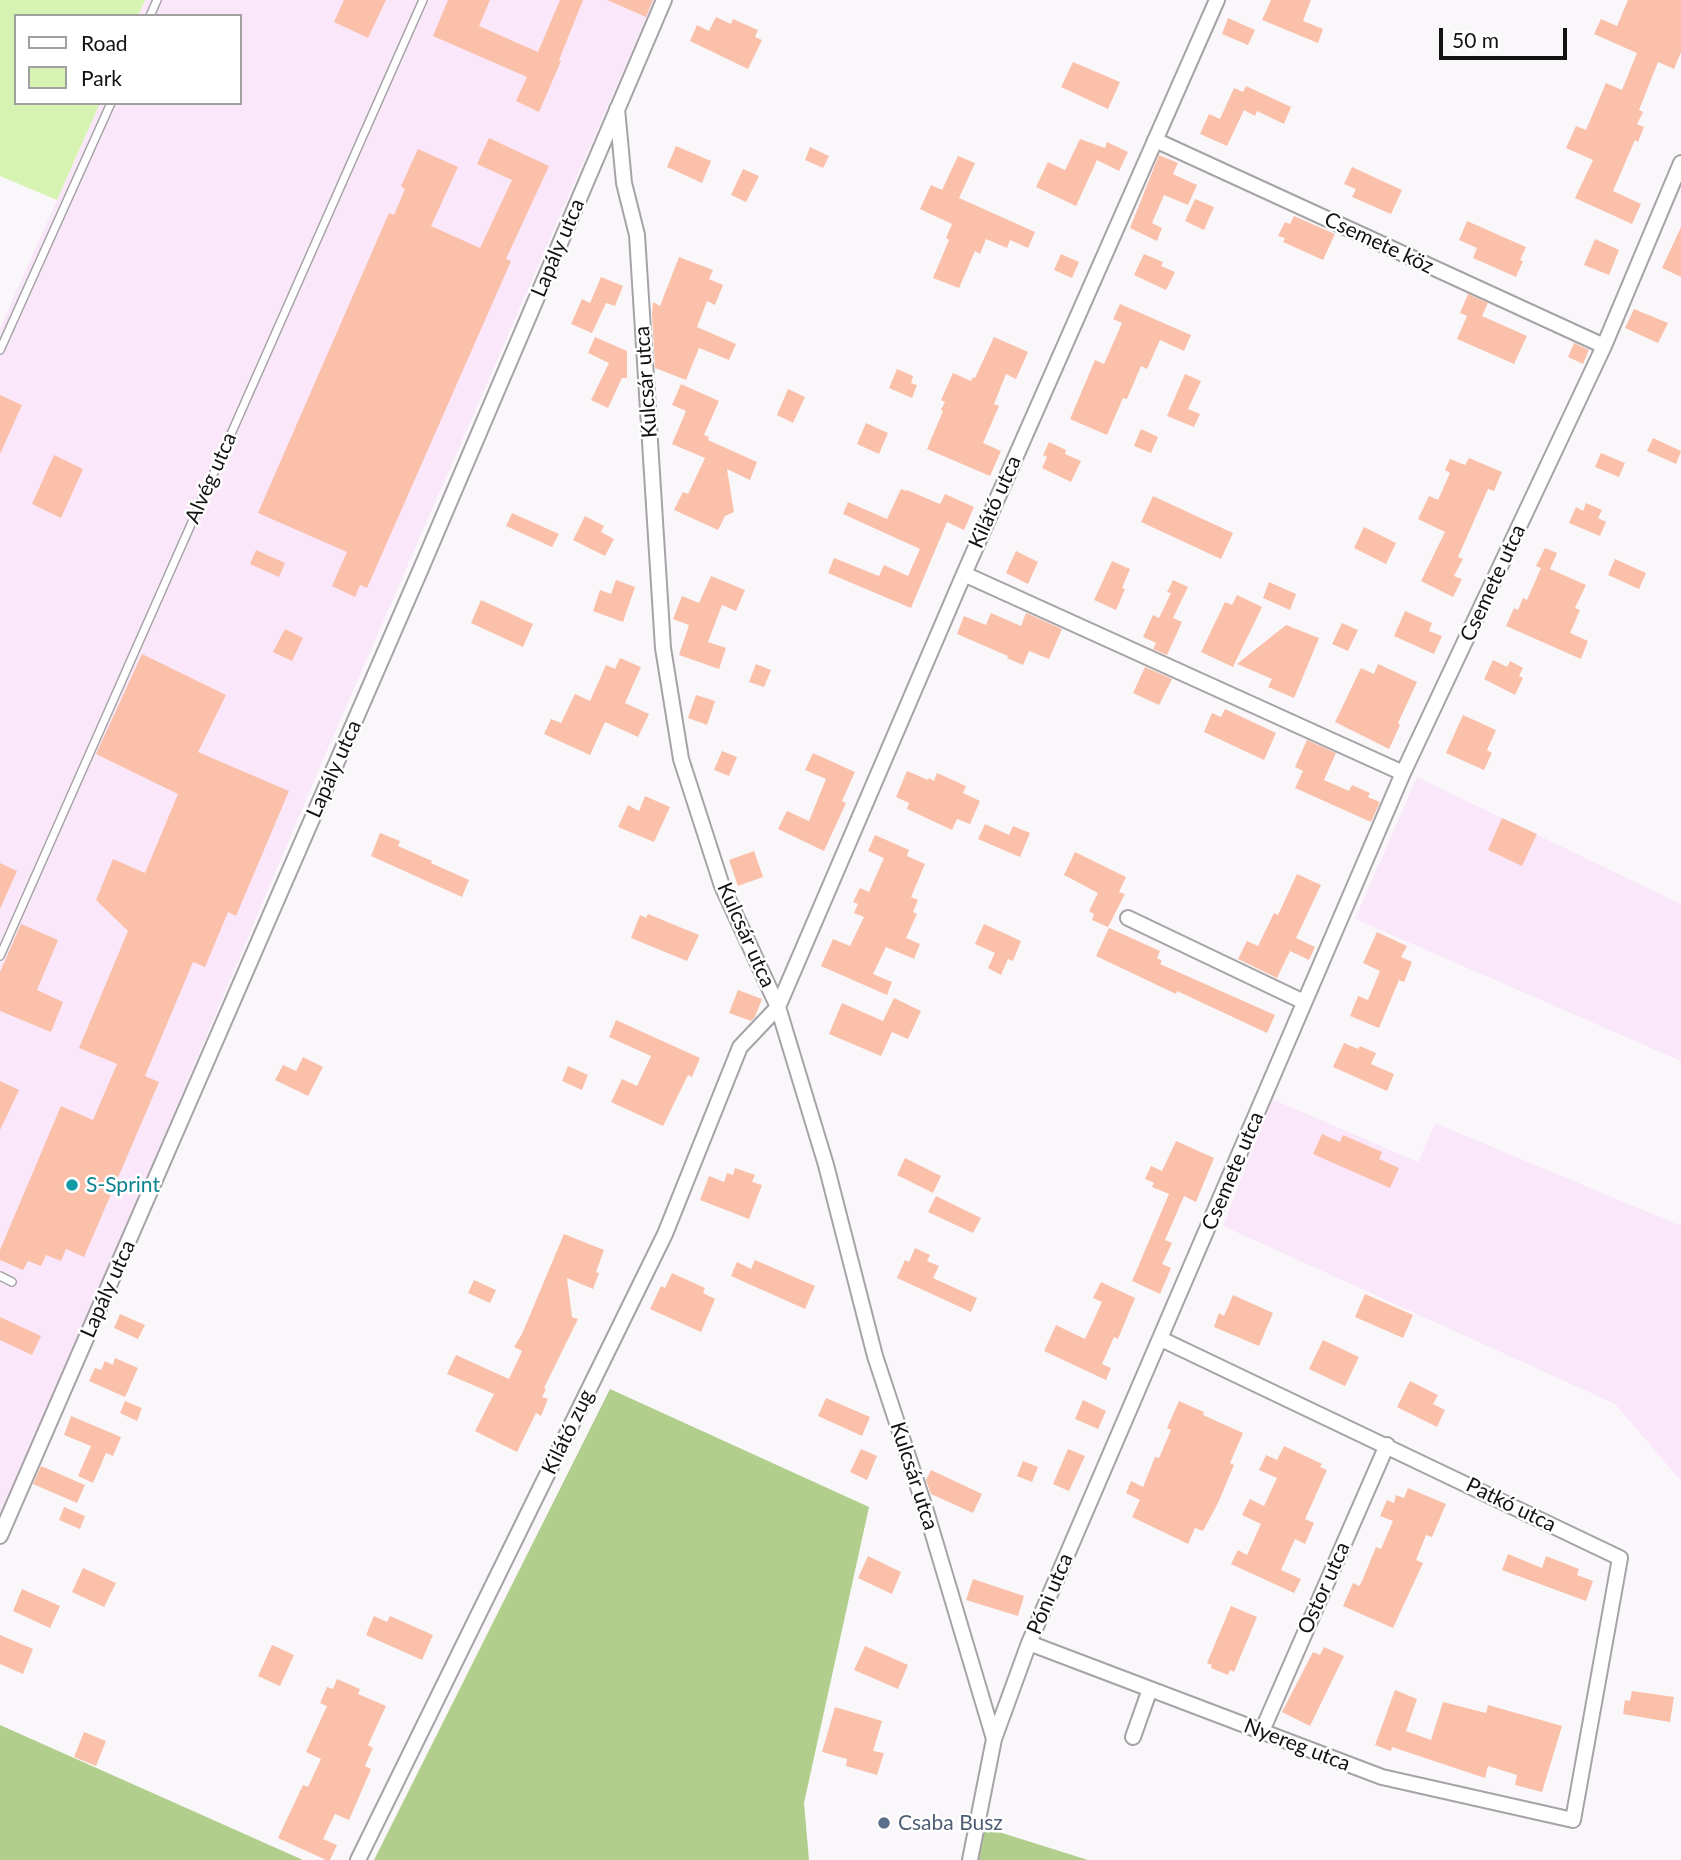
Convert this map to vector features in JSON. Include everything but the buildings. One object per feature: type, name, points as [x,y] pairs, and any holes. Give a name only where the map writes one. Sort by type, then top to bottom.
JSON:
[{"type":"street","name":"Lapály utca","points":[[0,1536],[409,596],[664,0]]},
{"type":"street","name":"Kilátó utca","points":[[778,1007],[964,574],[1217,0]]},
{"type":"street","name":"Kulcsár utca","points":[[617,109],[624,183],[637,235],[663,648],[681,759],[722,886],[778,1007],[826,1165],[875,1356],[926,1511],[995,1739]]},
{"type":"street","name":"Csemete köz","points":[[1155,140],[1604,346]]},
{"type":"street","name":"Csemete utca","points":[[1161,1339],[1403,773],[1604,346],[1681,163]]},
{"type":"street","points":[[964,574],[1403,773]]},
{"type":"street","points":[[1128,918],[1304,1002]]},
{"type":"street","name":"Kilátó zug","points":[[358,1860],[665,1234],[740,1047],[778,1007]]},
{"type":"street","name":"Patkó utca","points":[[1161,1339],[1620,1558],[1573,1820]]},
{"type":"street","name":"Póni utca","points":[[970,1860],[995,1739],[1029,1643],[1161,1339]]},
{"type":"street","name":"Ostor utca","points":[[1262,1731],[1387,1445]]},
{"type":"street","name":"Nyereg utca","points":[[1029,1643],[1382,1777],[1573,1820]]},
{"type":"street","points":[[1133,1737],[1150,1689]]},
{"type":"lane","name":"Alvég utca","points":[[0,956],[423,0]]},
{"type":"lane","points":[[0,350],[110,105]]},
{"type":"lane","points":[[0,1276],[12,1282]]},
{"type":"shaded area","points":[[145,0],[654,0],[322,762],[0,1525],[0,328],[99,105],[242,105],[242,14],[139,14]]},
{"type":"shaded area","points":[[1417,777],[1681,904],[1681,1061],[1355,919]]},
{"type":"shaded area","points":[[1272,1099],[1418,1162],[1435,1123],[1681,1226],[1681,1481],[1615,1404],[1223,1226]]},
{"type":"green space","points":[[0,0],[145,0],[139,14],[14,14],[14,105],[99,105],[57,200],[0,176]]},
{"type":"green space","points":[[610,1389],[869,1507],[804,1803],[809,1860],[374,1860]]},
{"type":"green space","points":[[0,1725],[303,1860],[0,1860]]},
{"type":"green space","points":[[983,1827],[1088,1860],[978,1860]]},
{"type":"place","name":"S-Sprint","points":[[72,1185]]},
{"type":"place","name":"Csaba Busz","points":[[884,1823]]}]
